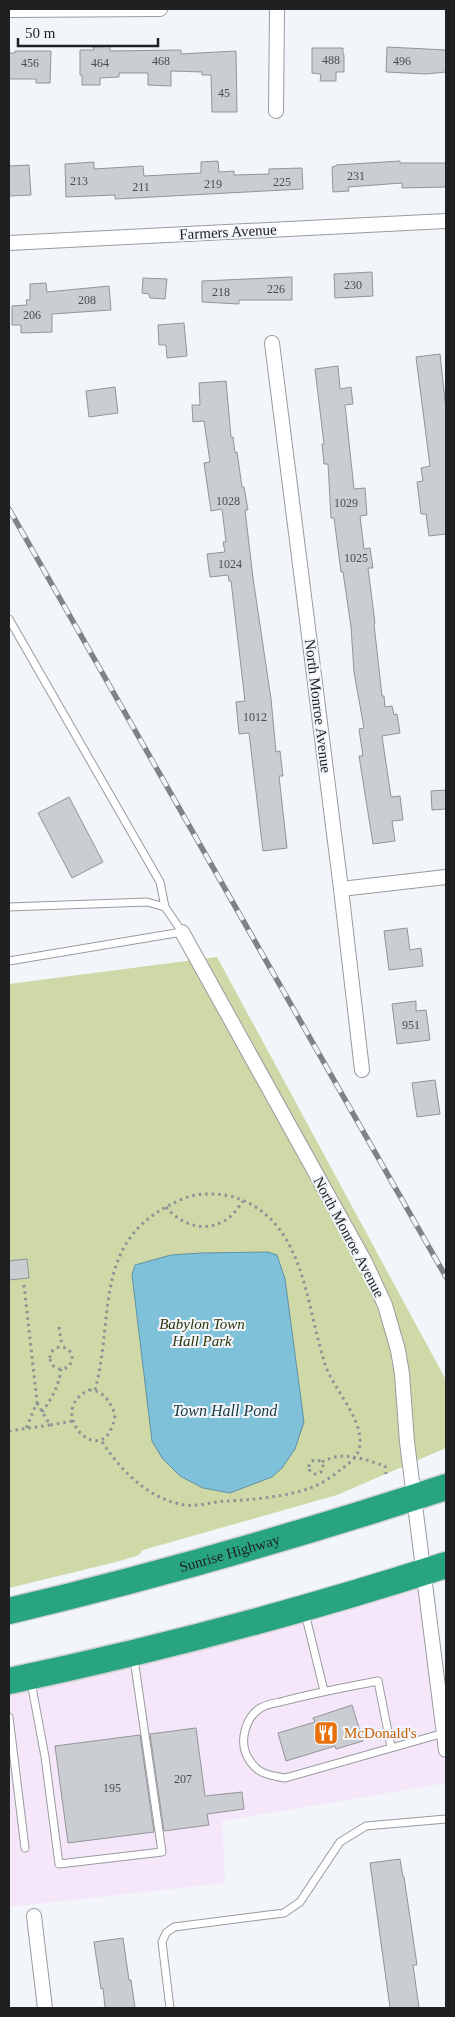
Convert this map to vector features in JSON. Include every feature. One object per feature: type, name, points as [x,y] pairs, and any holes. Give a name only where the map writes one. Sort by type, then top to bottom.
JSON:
[{"type":"highway","name":"Sunrise Highway","points":[[9,1611],[182,1567],[314,1529],[446,1487]]},
{"type":"highway","points":[[19,1679],[133,1653],[304,1608],[435,1568]]},
{"type":"street","points":[[9,10],[160,9]]},
{"type":"street","points":[[276,111],[277,9]]},
{"type":"street","name":"Farmers Avenue","points":[[9,242],[446,221]]},
{"type":"street","name":"North Monroe Avenue","points":[[272,343],[362,1070]]},
{"type":"street","points":[[341,889],[446,878]]},
{"type":"street","name":"North Monroe Avenue","points":[[182,932],[376,1284],[385,1305],[398,1350],[405,1395],[407,1442],[414,1497],[435,1568],[446,1750]]},
{"type":"street","points":[[34,1916],[45,2008]]},
{"type":"lane","points":[[9,619],[160,882],[165,907],[182,932],[9,961]]},
{"type":"lane","points":[[9,907],[147,902],[165,907]]},
{"type":"lane","points":[[304,1608],[324,1691]]},
{"type":"lane","points":[[19,1679],[45,1757],[59,1864],[162,1852],[133,1653]]},
{"type":"lane","points":[[391,1747],[378,1681],[324,1691],[259,1708],[250,1718],[244,1734],[245,1750],[251,1764],[265,1775],[286,1778],[445,1732]]},
{"type":"lane","points":[[9,1717],[25,1848]]},
{"type":"lane","points":[[170,2008],[162,1942],[166,1933],[174,1927],[284,1912],[300,1902],[340,1842],[366,1826],[446,1819]]},
{"type":"path","points":[[95,1390],[102,1365],[106,1308],[119,1254],[135,1230],[154,1213],[188,1197],[208,1194],[226,1195],[259,1209],[275,1222],[286,1239],[296,1259],[304,1283],[325,1366],[359,1426],[359,1451],[332,1476],[309,1489],[249,1500],[219,1501],[202,1505],[184,1505],[164,1499],[148,1490],[129,1475],[111,1456],[101,1440]]},
{"type":"path","points":[[166,1207],[173,1215],[194,1226],[210,1226],[224,1222],[243,1201]]},
{"type":"path","points":[[24,1285],[37,1402],[50,1425]]},
{"type":"path","points":[[60,1327],[62,1346]]},
{"type":"path","points":[[62,1346],[69,1349],[72,1360],[68,1366],[61,1369],[52,1364],[50,1357],[52,1350],[62,1346]]},
{"type":"path","points":[[42,1412],[53,1396],[60,1380],[61,1369]]},
{"type":"path","points":[[95,1390],[106,1396],[111,1405],[114,1415],[113,1424],[109,1433],[101,1440],[89,1440],[75,1428],[72,1410],[75,1401],[81,1393],[95,1390]]},
{"type":"path","points":[[26,1429],[37,1402]]},
{"type":"path","points":[[9,1431],[73,1421]]},
{"type":"path","points":[[322,1462],[324,1467],[320,1473],[311,1472],[309,1466],[311,1461],[322,1462],[338,1456],[355,1456],[385,1466],[386,1474]]},
{"type":"shaded area","points":[[424,1572],[446,1750],[446,1783],[222,1821],[225,1883],[9,1907],[9,1681]]},
{"type":"green space","name":"Babylon Town Hall Park","points":[[217,957],[446,1380],[446,1448],[337,1495],[143,1550],[139,1555],[120,1561],[9,1588],[9,984]]},
{"type":"water","name":"Town Hall Pond","points":[[268,1252],[277,1255],[285,1279],[304,1422],[295,1449],[282,1468],[272,1477],[230,1493],[203,1488],[180,1476],[162,1458],[152,1441],[132,1275],[135,1265],[171,1255]]},
{"type":"building","points":[[110,46],[110,51],[181,50],[181,54],[236,51],[237,112],[212,112],[211,75],[202,75],[202,72],[171,71],[171,86],[148,85],[148,73],[119,73],[119,77],[100,78],[100,85],[82,85],[80,50],[94,50],[93,47]]},
{"type":"building","points":[[387,47],[446,50],[446,72],[426,74],[386,72]]},
{"type":"building","points":[[312,48],[343,48],[344,72],[336,72],[336,81],[320,81],[321,74],[312,73]]},
{"type":"building","points":[[15,51],[51,51],[50,83],[36,83],[36,79],[9,79],[9,53],[15,53]]},
{"type":"building","points":[[218,161],[219,172],[234,171],[234,175],[269,174],[269,169],[302,168],[303,189],[115,199],[115,195],[66,197],[65,164],[94,162],[94,169],[143,166],[144,176],[201,173],[201,162]]},
{"type":"building","points":[[400,161],[400,163],[446,163],[446,187],[402,188],[402,183],[348,187],[349,191],[333,192],[332,167],[336,165]]},
{"type":"building","points":[[29,165],[31,195],[9,196],[9,166]]},
{"type":"building","points":[[372,272],[373,296],[335,298],[334,274]]},
{"type":"building","points":[[292,277],[292,300],[239,300],[239,304],[202,302],[202,281]]},
{"type":"building","points":[[143,278],[167,279],[165,299],[150,298],[149,294],[142,293]]},
{"type":"building","points":[[46,283],[47,292],[109,286],[111,310],[52,314],[52,332],[21,333],[21,325],[12,325],[12,306],[27,305],[26,300],[30,300],[30,284]]},
{"type":"building","points":[[184,323],[187,356],[167,358],[166,345],[159,345],[158,325]]},
{"type":"building","points":[[440,354],[446,410],[446,534],[429,536],[426,514],[421,514],[417,482],[423,481],[421,468],[430,466],[416,357]]},
{"type":"building","points":[[338,366],[340,389],[351,387],[353,404],[345,405],[354,489],[365,488],[367,515],[360,516],[364,549],[370,548],[373,568],[368,568],[382,696],[384,696],[385,707],[392,706],[394,715],[397,714],[400,733],[382,736],[391,797],[400,796],[403,820],[392,821],[395,841],[373,844],[359,756],[363,756],[359,729],[364,728],[354,672],[351,627],[343,572],[341,572],[334,518],[331,518],[328,464],[324,464],[322,444],[324,444],[315,369]]},
{"type":"building","points":[[226,381],[231,437],[233,437],[235,453],[237,452],[242,487],[244,487],[248,510],[245,510],[271,699],[276,752],[280,751],[283,776],[279,776],[287,848],[263,851],[249,733],[239,734],[236,702],[245,701],[231,581],[229,581],[228,575],[210,577],[207,554],[225,552],[223,542],[226,542],[222,509],[211,511],[204,463],[210,462],[204,421],[193,422],[192,405],[200,405],[199,383]]},
{"type":"building","points":[[115,387],[118,413],[89,417],[86,391]]},
{"type":"building","points":[[446,790],[446,809],[432,810],[431,791]]},
{"type":"building","points":[[69,797],[103,862],[72,878],[38,813]]},
{"type":"building","points":[[407,928],[410,950],[421,948],[423,966],[389,970],[384,931]]},
{"type":"building","points":[[416,1001],[416,1011],[426,1010],[430,1040],[397,1044],[392,1004]]},
{"type":"building","points":[[435,1080],[440,1114],[417,1117],[412,1083]]},
{"type":"building","points":[[27,1259],[29,1278],[9,1280],[9,1261]]},
{"type":"building","points":[[352,1705],[363,1741],[336,1749],[335,1746],[286,1761],[278,1733],[315,1722],[313,1718]]},
{"type":"building","points":[[196,1728],[205,1796],[242,1792],[244,1809],[207,1814],[209,1825],[164,1831],[150,1734]]},
{"type":"building","points":[[140,1735],[154,1832],[68,1843],[55,1746]]},
{"type":"building","points":[[400,1859],[417,1965],[413,1965],[419,2008],[390,2008],[370,1863]]},
{"type":"building","points":[[123,1938],[135,2008],[105,2008],[94,1942]]},
{"type":"railway","points":[[9,509],[446,1277]]},
{"type":"place","name":"McDonald's","points":[[326,1733]]}]
